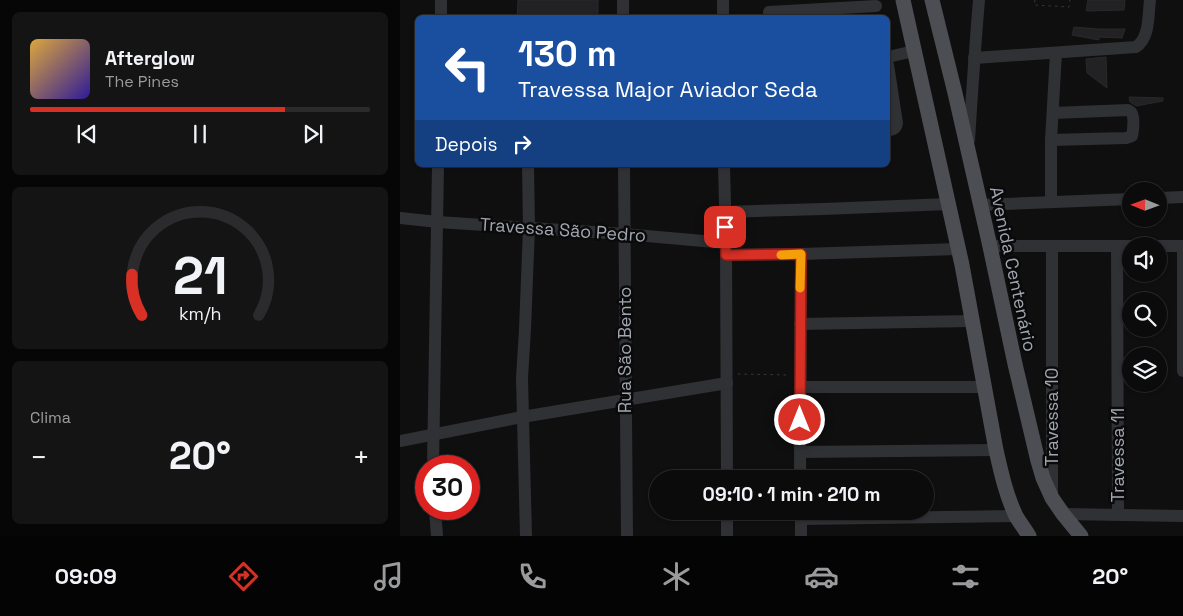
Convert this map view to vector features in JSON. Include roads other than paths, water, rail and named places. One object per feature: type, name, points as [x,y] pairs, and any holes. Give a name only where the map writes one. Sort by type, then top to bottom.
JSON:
[{"type":"main road","name":"Avenida Centenário","points":[[932,0],[990,246],[1032,438],[1043,478],[1052,498],[1080,536]]},
{"type":"main road","points":[[905,3],[958,249],[996,450],[1007,493],[1016,516],[1029,536]]},
{"type":"street","points":[[441,0],[441,15]]},
{"type":"street","points":[[623,0],[623,15]]},
{"type":"street","points":[[722,0],[722,15]]},
{"type":"street","points":[[968,152],[979,0]]},
{"type":"street","points":[[974,58],[1134,48],[1145,38],[1150,0]]},
{"type":"street","points":[[769,12],[877,8]]},
{"type":"street","points":[[890,57],[914,51]]},
{"type":"street","points":[[1051,201],[1051,140],[1056,54]]},
{"type":"street","points":[[890,89],[897,123],[896,128],[890,130]]},
{"type":"street","points":[[954,93],[962,102],[970,101],[972,98]]},
{"type":"street","points":[[1051,140],[1126,138],[1132,136],[1133,133],[1133,115],[1128,110],[1053,113]]},
{"type":"street","points":[[433,455],[438,167]]},
{"type":"street","points":[[526,536],[522,378],[526,329],[529,228],[528,167]]},
{"type":"street","name":"Rua São Bento","points":[[624,167],[627,536]]},
{"type":"street","points":[[724,167],[727,470]]},
{"type":"street","points":[[1168,198],[1183,197]]},
{"type":"street","points":[[980,205],[1122,199]]},
{"type":"street","points":[[725,212],[948,204]]},
{"type":"street","name":"Travessa São Pedro","points":[[400,218],[624,234],[726,249],[801,254],[958,249]]},
{"type":"street","points":[[990,246],[1183,246],[1183,371]]},
{"type":"street","name":"Travessa 10","points":[[1052,246],[1052,498]]},
{"type":"street","name":"Travessa 11","points":[[1117,246],[1118,514]]},
{"type":"street","points":[[800,470],[801,254]]},
{"type":"street","points":[[800,324],[972,321]]},
{"type":"street","points":[[400,441],[626,399],[727,378]]},
{"type":"street","points":[[800,381],[985,387]]},
{"type":"street","points":[[800,452],[996,450]]},
{"type":"street","points":[[1063,514],[1183,516]]},
{"type":"street","points":[[934,516],[1016,516]]},
{"type":"street","points":[[436,520],[437,536]]},
{"type":"street","points":[[727,520],[727,536]]},
{"type":"street","points":[[801,520],[801,536]]}]
